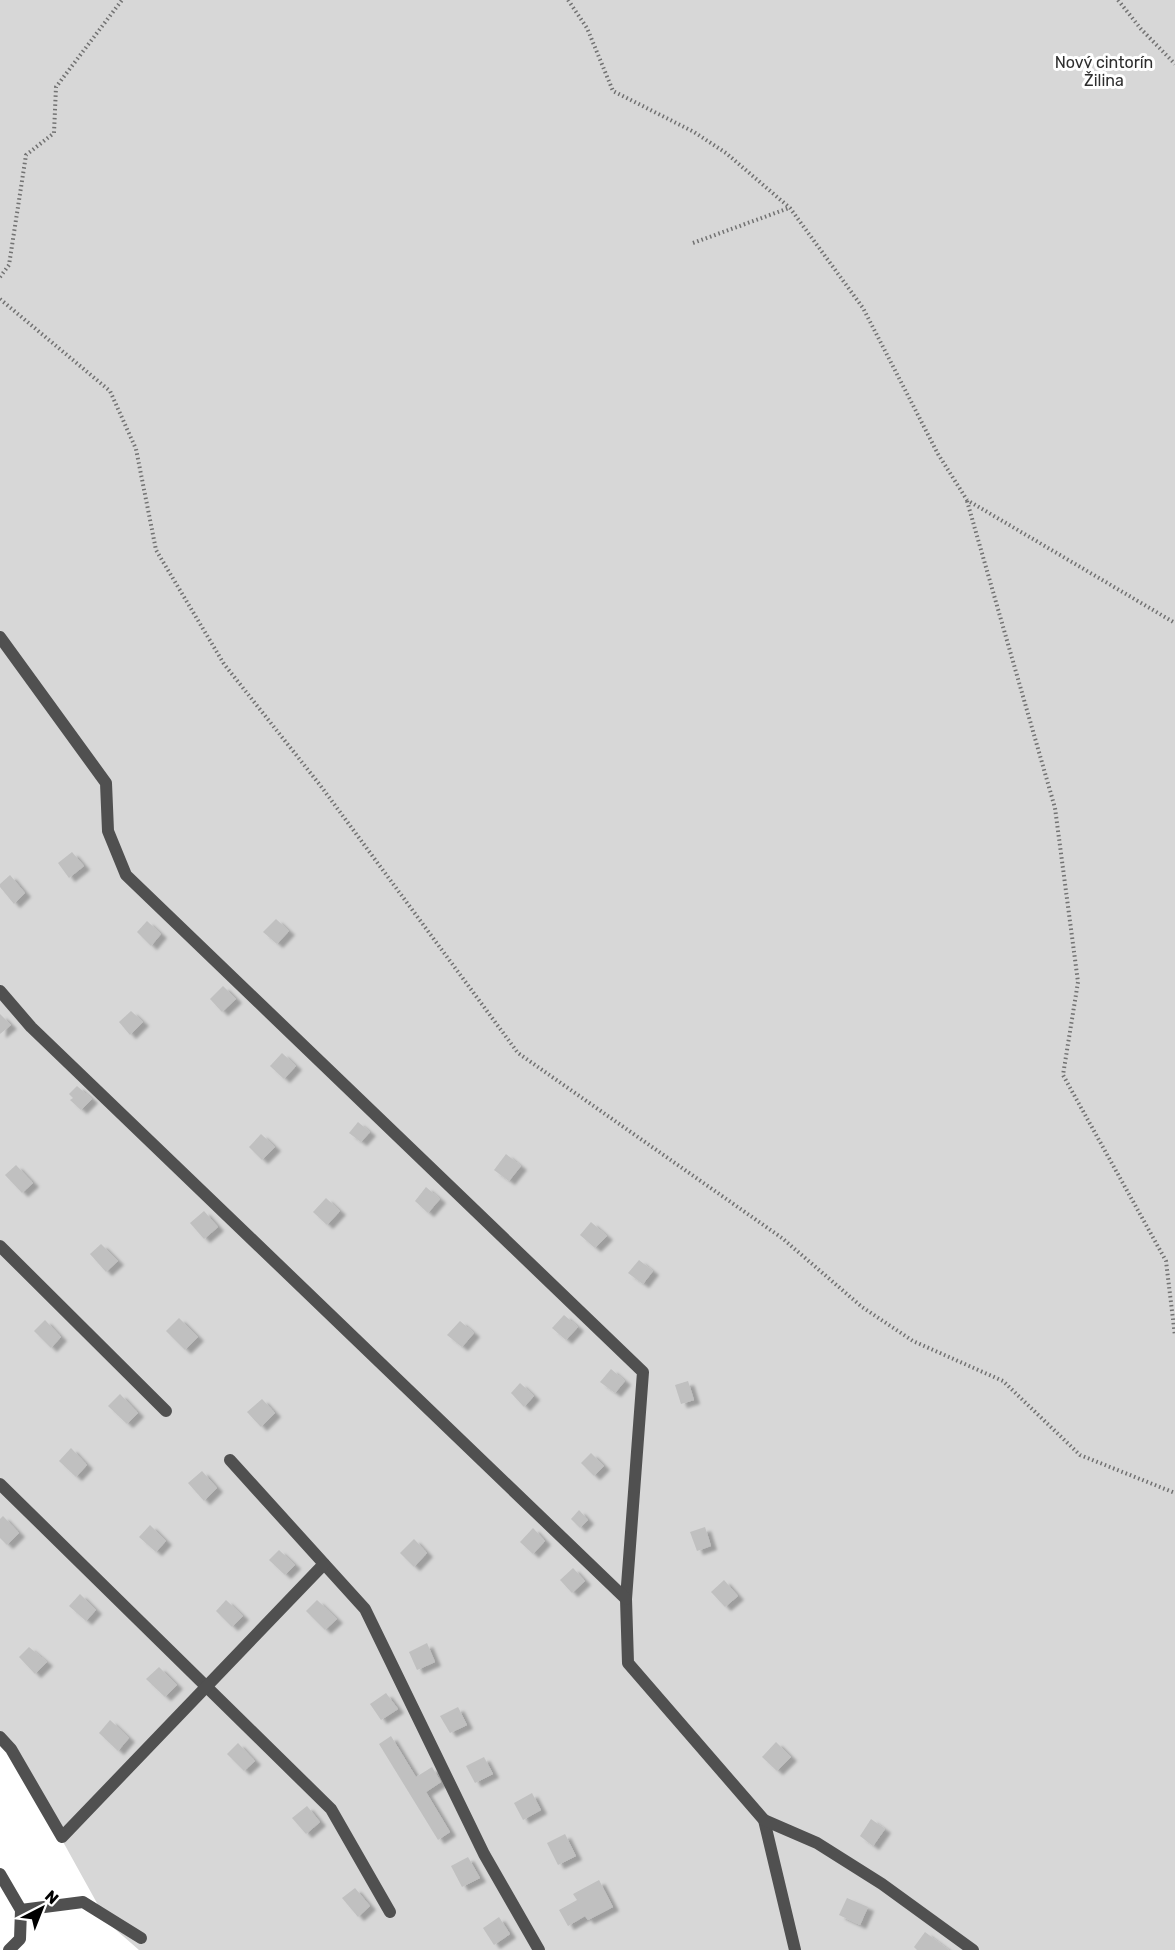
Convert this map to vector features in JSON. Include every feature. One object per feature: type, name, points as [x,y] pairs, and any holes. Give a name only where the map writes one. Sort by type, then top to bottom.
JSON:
[{"type":"lane","points":[[0,637],[106,783],[108,831],[126,876],[643,1372],[626,1599],[628,1663],[765,1820],[818,1843],[882,1884],[973,1950]]},
{"type":"lane","points":[[0,992],[31,1027],[626,1599]]},
{"type":"lane","points":[[0,1246],[166,1412]]},
{"type":"lane","points":[[230,1460],[365,1609],[484,1854],[539,1950]]},
{"type":"lane","points":[[0,1484],[331,1809],[390,1912]]},
{"type":"lane","points":[[0,1737],[11,1749],[62,1838],[324,1564]]},
{"type":"lane","points":[[765,1820],[795,1950]]},
{"type":"lane","points":[[0,1874],[21,1910],[20,1939],[9,1950]]},
{"type":"lane","points":[[21,1910],[83,1902],[141,1938]]},
{"type":"path","points":[[0,277],[9,265],[26,156],[54,134],[56,87],[122,0]]},
{"type":"path","points":[[568,0],[587,28],[613,91],[694,132],[726,153],[790,208],[863,308],[938,454],[967,500],[1055,808],[1078,982],[1063,1076],[1166,1261],[1175,1335]]},
{"type":"path","points":[[1118,0],[1141,29],[1175,64]]},
{"type":"path","points":[[693,243],[790,208]]},
{"type":"path","points":[[0,299],[110,392],[136,449],[156,549],[224,664],[320,785],[518,1053],[782,1238],[870,1313],[913,1341],[1003,1380],[1080,1455],[1175,1493]]},
{"type":"path","points":[[967,500],[1175,623]]},
{"type":"green space","name":"Nový cintorín Žilina","points":[[0,0],[1175,0],[1175,1950],[139,1950],[108,1923],[10,1746],[0,1736]]},
{"type":"building","points":[[72,852],[84,866],[69,878],[58,863]]},
{"type":"building","points":[[10,875],[25,893],[14,904],[0,887],[0,884]]},
{"type":"building","points":[[276,919],[289,931],[277,944],[263,932]]},
{"type":"building","points":[[147,921],[161,934],[151,946],[137,932]]},
{"type":"building","points":[[223,986],[236,999],[222,1012],[210,999]]},
{"type":"building","points":[[131,1011],[143,1022],[130,1035],[119,1022]]},
{"type":"building","points":[[0,1014],[11,1025],[0,1034]]},
{"type":"building","points":[[282,1053],[296,1066],[284,1079],[270,1066]]},
{"type":"building","points":[[77,1086],[92,1099],[81,1110],[70,1100],[73,1098],[69,1094]]},
{"type":"building","points":[[358,1122],[370,1132],[361,1142],[349,1133]]},
{"type":"building","points":[[261,1134],[275,1147],[262,1160],[249,1147]]},
{"type":"building","points":[[506,1154],[521,1166],[509,1181],[494,1170]]},
{"type":"building","points":[[16,1165],[33,1183],[22,1193],[5,1175]]},
{"type":"building","points":[[426,1187],[440,1199],[428,1213],[415,1201]]},
{"type":"building","points":[[326,1198],[340,1211],[327,1225],[313,1212]]},
{"type":"building","points":[[204,1211],[218,1227],[204,1239],[190,1223]]},
{"type":"building","points":[[591,1222],[607,1236],[595,1248],[580,1235]]},
{"type":"building","points":[[101,1244],[118,1261],[106,1272],[90,1254]]},
{"type":"building","points":[[639,1260],[653,1271],[643,1284],[628,1273]]},
{"type":"building","points":[[564,1315],[578,1327],[566,1340],[552,1328]]},
{"type":"building","points":[[179,1318],[198,1337],[185,1350],[166,1331]]},
{"type":"building","points":[[45,1320],[61,1337],[51,1348],[34,1331]]},
{"type":"building","points":[[460,1321],[474,1333],[462,1347],[447,1335]]},
{"type":"building","points":[[611,1369],[625,1381],[615,1393],[600,1382]]},
{"type":"building","points":[[688,1381],[694,1400],[681,1404],[675,1385]]},
{"type":"building","points":[[520,1383],[534,1396],[524,1407],[511,1393]]},
{"type":"building","points":[[120,1394],[138,1413],[127,1424],[108,1406]]},
{"type":"building","points":[[262,1399],[275,1413],[261,1427],[247,1412]]},
{"type":"building","points":[[71,1448],[87,1465],[76,1477],[59,1461]]},
{"type":"building","points":[[591,1453],[604,1466],[594,1476],[581,1463]]},
{"type":"building","points":[[202,1471],[217,1488],[204,1501],[188,1483]]},
{"type":"building","points":[[579,1510],[588,1520],[580,1528],[571,1519]]},
{"type":"building","points":[[3,1516],[19,1533],[7,1545],[0,1538],[0,1519]]},
{"type":"building","points":[[150,1525],[166,1541],[156,1552],[139,1537]]},
{"type":"building","points":[[705,1527],[711,1546],[697,1551],[690,1532]]},
{"type":"building","points":[[533,1528],[545,1541],[533,1554],[520,1542]]},
{"type":"building","points":[[414,1539],[427,1553],[414,1567],[400,1553]]},
{"type":"building","points":[[279,1550],[295,1565],[285,1575],[269,1560]]},
{"type":"building","points":[[573,1568],[585,1581],[572,1593],[560,1580]]},
{"type":"building","points":[[724,1580],[738,1596],[725,1607],[711,1592]]},
{"type":"building","points":[[80,1594],[96,1610],[86,1621],[69,1606]]},
{"type":"building","points":[[226,1600],[243,1616],[232,1627],[216,1611]]},
{"type":"building","points":[[317,1600],[337,1619],[325,1630],[306,1611]]},
{"type":"building","points":[[427,1643],[435,1662],[417,1670],[409,1652]]},
{"type":"building","points":[[29,1647],[47,1662],[35,1674],[19,1657]]},
{"type":"building","points":[[159,1667],[177,1685],[165,1697],[146,1679]]},
{"type":"building","points":[[386,1693],[398,1709],[381,1720],[370,1704]]},
{"type":"building","points":[[458,1707],[467,1725],[450,1733],[440,1716]]},
{"type":"building","points":[[110,1720],[129,1738],[118,1751],[99,1733]]},
{"type":"building","points":[[391,1736],[416,1777],[432,1767],[441,1782],[426,1792],[450,1832],[438,1840],[379,1744]]},
{"type":"building","points":[[776,1742],[791,1757],[777,1771],[762,1757]]},
{"type":"building","points":[[238,1743],[255,1761],[244,1771],[227,1754]]},
{"type":"building","points":[[484,1757],[493,1774],[475,1783],[466,1766]]},
{"type":"building","points":[[532,1793],[541,1810],[523,1820],[514,1803]]},
{"type":"building","points":[[307,1806],[320,1822],[306,1834],[292,1818]]},
{"type":"building","points":[[871,1819],[885,1829],[873,1846],[860,1836]]},
{"type":"building","points":[[565,1834],[576,1856],[558,1865],[547,1843]]},
{"type":"building","points":[[468,1857],[480,1878],[462,1887],[451,1866]]},
{"type":"building","points":[[599,1880],[613,1907],[588,1920],[585,1916],[568,1926],[559,1910],[577,1900],[573,1894]]},
{"type":"building","points":[[355,1888],[370,1906],[358,1917],[342,1898]]},
{"type":"building","points":[[847,1898],[868,1907],[860,1925],[839,1915]]},
{"type":"building","points":[[499,1917],[510,1934],[494,1945],[483,1928]]},
{"type":"building","points":[[925,1932],[949,1950],[917,1950],[914,1947]]}]
